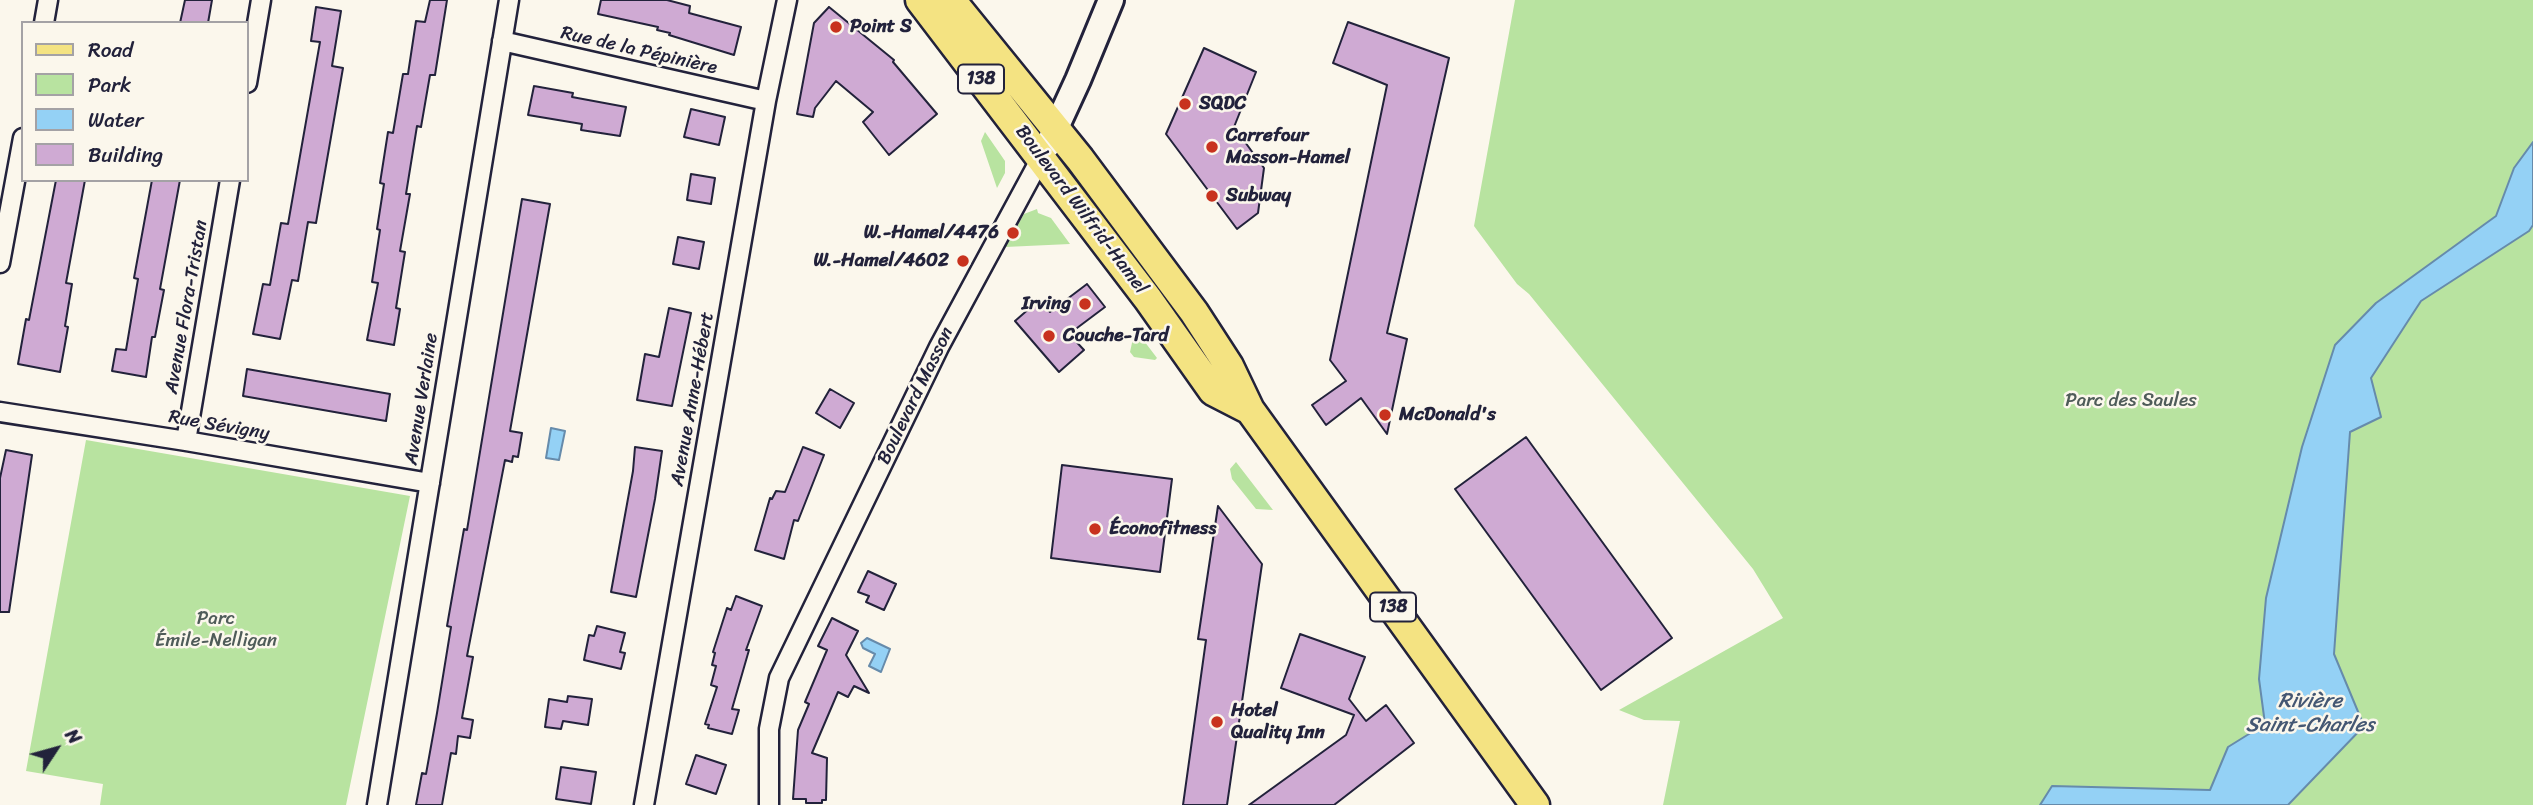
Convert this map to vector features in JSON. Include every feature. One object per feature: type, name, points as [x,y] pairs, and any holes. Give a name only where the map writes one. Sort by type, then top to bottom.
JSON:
[{"type":"main road","name":"Boulevard Wilfrid-Hamel","points":[[920,0],[1148,299],[1213,391],[1250,410]]},
{"type":"main road","name":"Boulevard Wilfrid-Hamel","points":[[951,0],[1056,128],[1194,312],[1229,366],[1250,410],[1535,805]]},
{"type":"main road","name":"Boulevard Masson","points":[[1041,158],[1111,0]]},
{"type":"street","points":[[44,21],[48,0]]},
{"type":"street","points":[[248,77],[261,0]]},
{"type":"street","name":"Avenue Verlaine","points":[[377,805],[509,0]]},
{"type":"street","name":"Avenue Anne-Hébert","points":[[644,805],[765,101],[787,0]]},
{"type":"street","name":"Rue de la Pépinière","points":[[502,41],[765,101]]},
{"type":"street","points":[[0,263],[21,149]]},
{"type":"street","name":"Boulevard Masson","points":[[769,805],[769,729],[779,678],[939,348],[1041,158]]},
{"type":"street","name":"Avenue Flora-Tristan","points":[[186,441],[230,182]]},
{"type":"street","name":"Rue Sévigny","points":[[0,412],[430,483]]},
{"type":"green space","name":"Parc des Saules","points":[[1515,0],[2533,0],[2533,805],[1663,805],[1680,721],[1644,720],[1619,710],[1783,618],[1753,569],[1529,294],[1517,284],[1474,226]]},
{"type":"green space","points":[[985,132],[1005,161],[1005,173],[997,188],[981,141]]},
{"type":"green space","points":[[1037,209],[1038,213],[1051,218],[1070,244],[1005,247],[1024,214]]},
{"type":"green space","points":[[1135,329],[1157,358],[1155,360],[1134,357],[1130,352]]},
{"type":"green space","name":"Parc Émile-Nelligan","points":[[86,440],[410,496],[346,805],[100,805],[103,784],[26,771]]},
{"type":"green space","points":[[1236,462],[1273,510],[1256,509],[1232,479],[1230,469]]},
{"type":"water","name":"Rivière Saint-Charles","points":[[2533,142],[2533,225],[2529,231],[2421,301],[2371,378],[2381,417],[2350,432],[2334,654],[2364,726],[2288,805],[2040,805],[2052,786],[2210,790],[2228,747],[2265,724],[2259,679],[2266,598],[2302,447],[2335,345],[2376,303],[2496,216],[2514,168]]},
{"type":"water","points":[[551,428],[565,431],[559,460],[546,458]]},
{"type":"water","points":[[867,638],[890,649],[881,672],[869,666],[875,654],[863,648],[861,643]]},
{"type":"building","points":[[185,0],[212,0],[208,21],[180,21]]},
{"type":"building","points":[[430,0],[447,0],[435,75],[430,75],[421,127],[417,126],[406,194],[410,194],[400,251],[405,252],[396,308],[400,309],[394,345],[367,340],[378,283],[372,282],[384,184],[380,183],[388,132],[393,133],[403,74],[408,74],[416,21],[425,22]]},
{"type":"building","points":[[601,0],[667,0],[690,6],[689,13],[741,27],[734,55],[669,35],[670,33],[657,30],[658,27],[598,14]]},
{"type":"building","points":[[316,7],[341,11],[332,66],[343,68],[316,223],[308,222],[298,281],[292,280],[280,339],[253,334],[263,284],[270,285],[281,223],[288,224],[320,42],[311,41]]},
{"type":"building","points":[[829,7],[894,60],[937,114],[889,155],[863,122],[873,112],[836,81],[815,108],[813,117],[797,114],[814,23]]},
{"type":"building","points":[[1348,22],[1449,58],[1387,333],[1407,339],[1387,434],[1361,398],[1326,425],[1312,405],[1346,381],[1330,360],[1387,85],[1333,63]]},
{"type":"building","name":"Carrefour Masson-Hamel","points":[[1204,48],[1256,72],[1234,127],[1264,168],[1258,213],[1237,229],[1166,134]]},
{"type":"building","points":[[534,86],[573,93],[572,97],[626,107],[620,136],[581,130],[582,124],[528,115]]},
{"type":"building","points":[[691,109],[725,117],[719,145],[684,137]]},
{"type":"building","points":[[691,174],[715,178],[711,204],[687,200]]},
{"type":"building","points":[[56,182],[85,182],[66,283],[72,284],[60,372],[18,364],[26,319],[29,320]]},
{"type":"building","points":[[152,182],[180,182],[160,289],[164,290],[155,337],[152,337],[146,377],[112,371],[116,349],[126,350],[138,279],[134,278]]},
{"type":"building","points":[[522,199],[550,204],[510,431],[522,433],[518,457],[513,456],[512,462],[505,460],[467,656],[473,657],[462,718],[473,720],[470,738],[458,736],[456,754],[451,753],[442,805],[416,805],[422,773],[426,774],[437,713],[451,627],[447,626],[464,529],[467,530]]},
{"type":"building","points":[[678,237],[704,242],[699,269],[673,264]]},
{"type":"building","name":"Couche-Tard","points":[[1087,284],[1105,307],[1069,334],[1084,350],[1059,372],[1015,321],[1039,300],[1050,312]]},
{"type":"building","points":[[669,308],[691,313],[672,406],[637,400],[645,354],[659,357]]},
{"type":"building","points":[[247,369],[390,394],[386,421],[243,396]]},
{"type":"building","points":[[830,389],[854,403],[840,428],[816,413]]},
{"type":"building","points":[[1526,437],[1672,638],[1601,690],[1455,489]]},
{"type":"building","points":[[635,447],[662,451],[636,597],[611,592]]},
{"type":"building","points":[[803,447],[824,455],[798,521],[794,520],[784,559],[755,550],[770,498],[772,499],[776,491],[785,492]]},
{"type":"building","points":[[6,450],[32,455],[9,612],[0,612],[0,478]]},
{"type":"building","points":[[1062,465],[1172,479],[1160,572],[1051,558]]},
{"type":"building","name":"Hotel Quality Inn","points":[[1218,506],[1262,564],[1227,805],[1183,805],[1206,640],[1198,639]]},
{"type":"building","points":[[868,571],[896,584],[884,610],[866,602],[869,596],[858,592]]},
{"type":"building","points":[[736,596],[762,606],[746,650],[749,650],[732,709],[739,710],[732,734],[708,728],[709,725],[705,724],[717,687],[711,685],[716,666],[712,665],[713,652],[727,608],[731,610]]},
{"type":"building","points":[[832,618],[858,631],[846,655],[869,693],[854,686],[848,697],[838,692],[812,753],[827,758],[826,800],[822,800],[822,803],[806,803],[806,799],[793,799],[798,730],[809,704],[805,702],[827,650],[818,646]]},
{"type":"building","points":[[597,626],[625,633],[620,652],[625,653],[621,669],[584,660],[589,635],[594,636]]},
{"type":"building","points":[[1300,634],[1365,657],[1349,699],[1366,721],[1386,705],[1414,743],[1334,805],[1249,805],[1346,735],[1354,715],[1281,688]]},
{"type":"building","points":[[568,696],[592,699],[588,725],[563,721],[561,729],[545,727],[549,699],[567,702]]},
{"type":"building","points":[[696,755],[726,765],[716,794],[686,784]]},
{"type":"building","points":[[561,767],[596,772],[591,804],[556,799]]},
{"type":"place","name":"Point S","points":[[836,27]]},
{"type":"place","name":"SQDC","points":[[1185,104]]},
{"type":"place","name":"Carrefour Masson-Hamel","points":[[1212,147]]},
{"type":"place","name":"Subway","points":[[1212,196]]},
{"type":"place","name":"W.-Hamel/4476","points":[[1013,233]]},
{"type":"place","name":"W.-Hamel/4602","points":[[963,261]]},
{"type":"place","name":"Irving","points":[[1085,304]]},
{"type":"place","name":"Couche-Tard","points":[[1049,336]]},
{"type":"place","name":"McDonald's","points":[[1385,415]]},
{"type":"place","name":"Éconofitness","points":[[1095,529]]},
{"type":"place","name":"Hotel Quality Inn","points":[[1217,722]]}]
